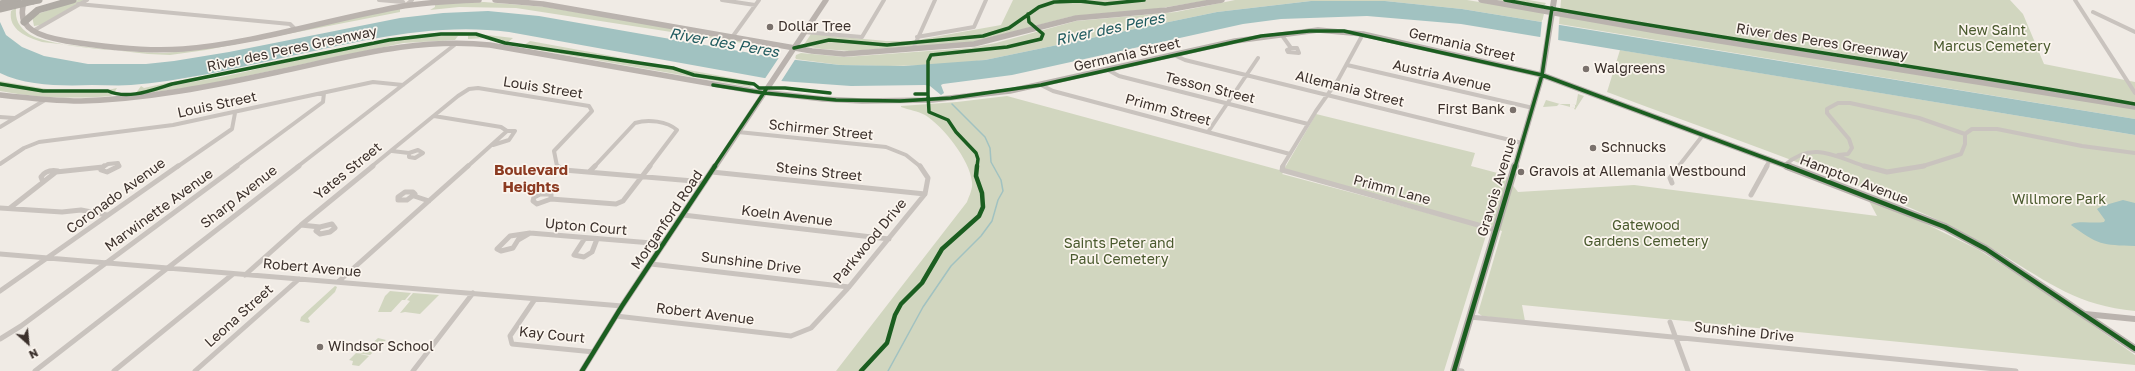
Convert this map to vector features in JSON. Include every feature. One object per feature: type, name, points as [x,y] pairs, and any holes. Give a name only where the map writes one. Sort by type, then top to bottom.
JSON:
[{"type":"highway","points":[[0,4],[23,0]]},
{"type":"highway","points":[[0,9],[36,1]]},
{"type":"highway","points":[[22,14],[76,2]]},
{"type":"highway","points":[[24,22],[38,10]]},
{"type":"main road","points":[[23,0],[22,14],[24,22],[33,31],[48,37],[64,41],[165,50],[206,45],[405,6],[462,0],[480,0]]},
{"type":"main road","points":[[495,0],[513,0],[549,5],[733,36],[794,48],[844,54],[982,43],[1076,18],[1167,10],[1222,0]]},
{"type":"main road","name":"Morganford Road","points":[[582,371],[622,306],[826,0]]},
{"type":"main road","points":[[1481,0],[1552,11],[1656,31],[2135,108]]},
{"type":"main road","name":"Gravois Avenue","points":[[1457,371],[1470,317],[1542,75],[1554,0]]},
{"type":"main road","name":"Germania Street","points":[[0,95],[45,100],[106,100],[164,94],[396,47],[458,42],[490,45],[764,93],[836,100],[900,101],[971,96],[1041,85],[1174,55],[1281,34],[1327,30],[1363,34],[1542,75]]},
{"type":"main road","name":"Hampton Avenue","points":[[1542,75],[1785,165],[1945,228],[2001,258],[2135,349]]},
{"type":"main road","points":[[2085,314],[2135,319]]},
{"type":"street","points":[[33,31],[76,2],[87,0]]},
{"type":"street","points":[[379,0],[403,2],[405,6],[412,0]]},
{"type":"street","points":[[722,0],[755,5]]},
{"type":"street","points":[[733,36],[759,0]]},
{"type":"street","points":[[804,32],[862,37],[884,0]]},
{"type":"street","points":[[913,49],[917,37],[935,0]]},
{"type":"street","points":[[917,37],[974,27],[986,0]]},
{"type":"street","points":[[2075,0],[2127,78],[2135,93]]},
{"type":"street","points":[[76,2],[290,24],[294,26],[294,28]]},
{"type":"street","points":[[2093,12],[2135,32]]},
{"type":"street","points":[[1281,34],[1291,48]]},
{"type":"street","points":[[1290,154],[1347,65],[1363,34]]},
{"type":"street","name":"Sharp Avenue","points":[[35,371],[165,268],[458,42]]},
{"type":"street","name":"Allemania Street","points":[[1174,55],[1185,60],[1522,143]]},
{"type":"street","points":[[1208,132],[1248,75],[1258,58]]},
{"type":"street","name":"Austria Avenue","points":[[1347,65],[1533,108]]},
{"type":"street","name":"Tesson Street","points":[[1108,70],[1119,76],[1308,124]]},
{"type":"street","name":"Louis Street","points":[[0,164],[35,142],[139,131],[235,113],[374,82],[403,85]]},
{"type":"street","name":"Primm Street","points":[[1041,85],[1053,91],[1290,154]]},
{"type":"street","name":"Louis Street","points":[[469,89],[478,88],[589,106],[592,111],[554,151],[557,166],[564,170],[590,171]]},
{"type":"street","name":"Yates Street","points":[[245,275],[301,225],[458,96],[469,89]]},
{"type":"street","name":"Marwinette Avenue","points":[[0,339],[21,326],[323,102],[324,93]]},
{"type":"street","points":[[0,127],[45,100]]},
{"type":"street","points":[[1838,155],[1848,154],[1852,148],[1849,139],[1827,113],[1827,109],[1838,103],[1850,103],[1919,118],[1965,134]]},
{"type":"street","name":"Coronado Avenue","points":[[0,291],[51,258],[107,215],[232,129],[235,113]]},
{"type":"street","points":[[0,116],[14,118]]},
{"type":"street","points":[[434,116],[501,126],[507,131]]},
{"type":"street","points":[[551,199],[616,204],[623,201],[677,130],[674,126],[638,122],[630,127],[590,171]]},
{"type":"street","points":[[1965,134],[1972,129],[1997,129],[2082,146],[2135,153]]},
{"type":"street","points":[[338,282],[490,145],[507,131],[515,131],[511,138],[506,142],[490,145]]},
{"type":"street","name":"Schirmer Street","points":[[738,132],[886,147],[901,152]]},
{"type":"street","points":[[1785,165],[1798,155],[1819,151],[1838,155],[1866,167],[1894,172],[1962,154],[1965,144],[1965,134]]},
{"type":"street","points":[[1672,183],[1670,178],[1703,135]]},
{"type":"street","points":[[392,151],[409,153]]},
{"type":"street","name":"Parkwood Drive","points":[[791,336],[811,328],[849,287],[924,194],[928,178],[920,164],[901,152]]},
{"type":"street","name":"Primm Lane","points":[[1290,154],[1282,167],[1282,170],[1496,230]]},
{"type":"street","points":[[1751,195],[1770,160]]},
{"type":"street","points":[[10,208],[58,171],[103,167]]},
{"type":"street","points":[[590,171],[705,182]]},
{"type":"street","name":"Steins Street","points":[[712,172],[924,194]]},
{"type":"street","points":[[414,196],[429,201]]},
{"type":"street","points":[[0,208],[62,212],[81,210],[107,215]]},
{"type":"street","name":"Koeln Avenue","points":[[683,215],[889,239]]},
{"type":"street","points":[[301,225],[320,227]]},
{"type":"street","name":"Upton Court","points":[[530,233],[518,240],[509,250],[501,252],[497,249],[508,237],[517,233],[530,233],[664,244]]},
{"type":"street","points":[[585,238],[574,254],[576,256],[584,257],[592,252],[597,239]]},
{"type":"street","name":"Robert Avenue","points":[[0,254],[622,306]]},
{"type":"street","name":"Sunshine Drive","points":[[650,264],[849,287]]},
{"type":"street","points":[[114,371],[233,274]]},
{"type":"street","name":"Leona Street","points":[[195,371],[299,279]]},
{"type":"street","points":[[414,371],[473,293]]},
{"type":"street","name":"Kay Court","points":[[535,298],[510,336],[510,341],[512,344],[594,352]]},
{"type":"street","name":"Robert Avenue","points":[[616,316],[791,336]]},
{"type":"street","name":"Sunshine Drive","points":[[1470,317],[2016,371]]},
{"type":"street","points":[[1670,322],[1688,371]]},
{"type":"green space","points":[[78,0],[84,0],[41,25],[34,26],[32,16]]},
{"type":"green space","points":[[1013,0],[1210,0],[1155,9],[1073,16],[973,42],[850,51],[803,46],[811,34],[886,41],[912,41],[1001,25]]},
{"type":"green space","points":[[1235,0],[1467,0],[1541,12],[1544,14],[1542,22],[1462,9],[1385,1],[1311,1],[1217,12],[985,60],[943,65],[840,65],[795,59],[796,55],[801,53],[845,57],[970,48],[996,43],[1076,21],[1176,12]]},
{"type":"green space","points":[[1495,0],[1528,0],[1546,3],[1543,7]]},
{"type":"green space","name":"New Saint Marcus Cemetery","points":[[1561,0],[2010,0],[2023,14],[2044,64],[2135,82],[2135,119],[1559,24]]},
{"type":"green space","points":[[484,2],[546,7],[732,38],[762,46],[516,8],[459,7],[430,10],[435,7],[435,4]]},
{"type":"green space","points":[[16,8],[18,23],[29,34],[40,39],[67,45],[42,42],[30,38],[20,32],[12,23],[11,18],[11,11]]},
{"type":"green space","points":[[400,8],[400,12],[206,50],[170,55],[116,50],[163,53],[175,52]]},
{"type":"green space","points":[[462,32],[472,33],[412,36],[172,84],[136,93],[141,86],[144,88],[375,42],[418,35]]},
{"type":"green space","points":[[452,34],[475,35],[486,38],[468,39],[468,36],[458,36],[455,40],[403,43],[199,86],[134,95],[367,44],[424,36]]},
{"type":"green space","points":[[479,34],[513,38],[507,43]]},
{"type":"green space","points":[[530,41],[620,58],[582,55],[558,49],[523,46]]},
{"type":"green space","points":[[521,47],[627,60],[672,68],[696,76],[752,84],[750,87]]},
{"type":"green space","name":"Willmore Park","points":[[1620,50],[2135,135],[2135,311],[2097,304],[2065,292],[1967,234],[1849,182],[1607,92]]},
{"type":"green space","points":[[678,68],[754,82],[695,74]]},
{"type":"green space","points":[[0,81],[52,90],[27,88],[0,83]]},
{"type":"green space","points":[[0,85],[44,91],[107,92],[112,95],[83,97],[41,96],[0,91]]},
{"type":"green space","points":[[117,88],[114,93],[108,91],[54,90],[108,90]]},
{"type":"green space","points":[[1578,94],[1584,96],[1575,110],[1571,107],[1575,108],[1575,105],[1571,104],[1576,105]]},
{"type":"green space","points":[[1007,96],[1283,171],[1316,114],[1475,153],[1471,166],[1505,175],[1518,192],[1634,185],[1877,216],[1869,201],[1914,218],[1979,250],[2054,298],[2135,355],[2135,365],[1522,305],[1525,321],[1482,316],[1478,313],[1502,231],[1284,172],[1282,174],[1488,229],[1444,371],[836,371],[967,202],[971,190],[972,182],[970,173],[961,154],[947,135],[940,127],[925,115],[901,106],[957,102]]},
{"type":"green space","points":[[1546,100],[1560,104],[1570,104],[1570,107],[1559,104],[1557,106],[1543,107]]},
{"type":"green space","points":[[335,286],[337,287],[335,292],[308,318],[310,322],[300,321],[301,317]]},
{"type":"green space","points":[[390,291],[411,293],[391,312],[378,312],[385,296]]},
{"type":"green space","points":[[413,293],[439,295],[420,314],[405,312],[400,313],[410,301],[407,300]]},
{"type":"green space","points":[[378,338],[386,340],[370,355],[357,353],[362,353]]},
{"type":"green space","points":[[356,353],[369,356],[359,366],[352,365],[353,361],[349,360]]},
{"type":"water","name":"River des Peres","points":[[1311,1],[1385,1],[1462,9],[2135,119],[2135,135],[1461,24],[1367,16],[1281,19],[1243,24],[1012,75],[943,84],[941,85],[944,93],[941,95],[930,86],[925,85],[851,86],[781,81],[509,32],[480,30],[451,30],[395,35],[207,74],[169,81],[131,85],[69,85],[33,83],[0,73],[0,22],[6,35],[22,47],[44,56],[88,64],[146,64],[174,61],[229,52],[400,18],[443,13],[488,11],[539,16],[779,58],[840,65],[904,66],[985,60],[1217,12]]},
{"type":"water","points":[[2123,200],[2135,203],[2135,246],[2101,243],[2088,237],[2071,225],[2077,223],[2104,222],[2105,220],[2097,209]]},
{"type":"pier","points":[[1542,20],[1559,22],[1558,43],[1540,40]]},
{"type":"pier","points":[[780,56],[796,58],[780,83],[764,80]]},
{"type":"waterway","points":[[888,371],[923,307],[951,266],[981,236],[992,221],[998,200],[1003,191],[1001,180],[991,162],[990,148],[985,137],[952,104]]},
{"type":"cycle path","points":[[794,48],[829,40],[887,45],[983,36],[1009,28],[1039,7],[1054,2],[1079,1],[1105,4],[1144,0]]},
{"type":"cycle path","name":"River des Peres Greenway","points":[[1505,0],[1623,22],[2041,87],[2135,104]]},
{"type":"cycle path","points":[[1454,371],[1542,75],[1552,8]]},
{"type":"cycle path","points":[[915,94],[928,94],[928,61],[931,55],[1007,47],[1041,39],[1043,34],[1029,22],[1028,14]]},
{"type":"cycle path","points":[[713,85],[764,93],[836,100],[900,101],[951,98],[1041,85],[1261,36],[1309,31],[1344,31],[1542,75],[1907,211],[1945,227],[1986,249],[2135,349]]},
{"type":"cycle path","name":"River des Peres Greenway","points":[[0,84],[43,91],[108,91],[117,95],[142,93],[172,84],[389,40],[441,34],[476,34],[505,43],[580,55],[622,59],[673,68],[694,75],[754,84],[759,88],[785,88],[830,93]]},
{"type":"cycle path","points":[[582,371],[622,306],[767,88]]},
{"type":"cycle path","points":[[861,371],[887,343],[895,315],[901,304],[922,283],[942,249],[972,224],[979,216],[983,207],[982,193],[976,176],[978,159],[976,153],[956,132],[948,120],[929,112],[928,94]]},
{"type":"place","name":"Dollar Tree","points":[[770,27]]},
{"type":"place","name":"Walgreens","points":[[1586,69]]},
{"type":"place","name":"First Bank","points":[[1513,110]]},
{"type":"place","name":"Schnucks","points":[[1593,148]]},
{"type":"place","name":"Gravois at Allemania Westbound","points":[[1521,172]]},
{"type":"place","name":"Windsor School","points":[[320,347]]},
{"type":"district","name":"Boulevard Heights","points":[[531,178]]},
{"type":"park label","name":"Gatewood Gardens Cemetery","points":[[1646,234]]},
{"type":"park label","name":"Saints Peter and Paul Cemetery","points":[[1119,252]]}]
